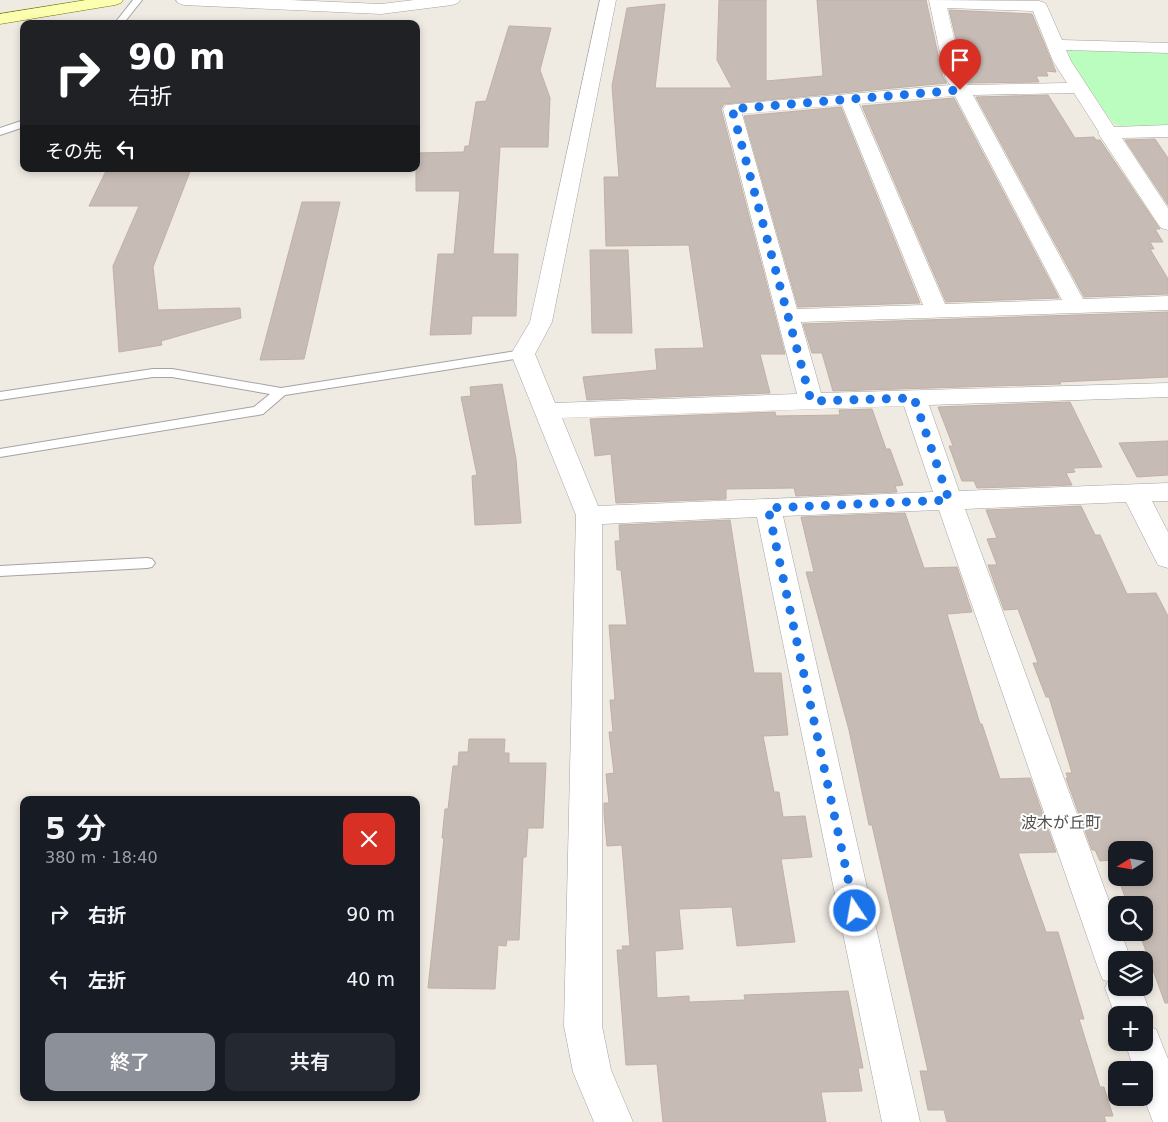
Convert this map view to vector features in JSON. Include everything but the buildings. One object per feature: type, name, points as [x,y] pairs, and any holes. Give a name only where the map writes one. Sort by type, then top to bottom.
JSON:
[{"type":"street","points":[[0,19],[115,0]]},
{"type":"street","points":[[184,0],[380,9],[452,0]]},
{"type":"street","points":[[380,9],[395,0]]},
{"type":"street","points":[[608,0],[541,322],[524,354],[589,515],[584,787],[583,1026],[592,1072],[614,1122]]},
{"type":"street","points":[[1076,306],[954,77],[937,2],[1040,3],[1062,61],[1107,133],[1168,224]]},
{"type":"street","points":[[1055,45],[1168,48]]},
{"type":"street","points":[[811,401],[732,109],[960,90],[1078,88]]},
{"type":"street","points":[[848,99],[937,310]]},
{"type":"street","points":[[1107,133],[1168,131]]},
{"type":"street","points":[[789,316],[1168,303]]},
{"type":"street","points":[[547,411],[1168,390]]},
{"type":"street","points":[[914,398],[1110,951]]},
{"type":"street","points":[[589,515],[1168,492]]},
{"type":"street","points":[[1134,493],[1168,558]]},
{"type":"street","points":[[768,508],[901,1122]]},
{"type":"street","points":[[1146,1051],[1168,1112]]},
{"type":"lane","points":[[121,20],[138,0]]},
{"type":"lane","points":[[0,132],[20,124]]},
{"type":"lane","points":[[0,396],[153,372],[172,373],[281,392],[524,354]]},
{"type":"lane","points":[[0,453],[258,411],[281,392]]},
{"type":"lane","points":[[0,571],[147,563]]},
{"type":"green space","points":[[1067,48],[1168,51],[1168,126],[1123,127],[1113,123],[1072,64]]},
{"type":"district","name":"波木が丘町","points":[[1061,822]]},
{"type":"route","points":[[855,911],[768,508],[949,500],[914,398],[811,401],[732,109],[960,90]]}]
